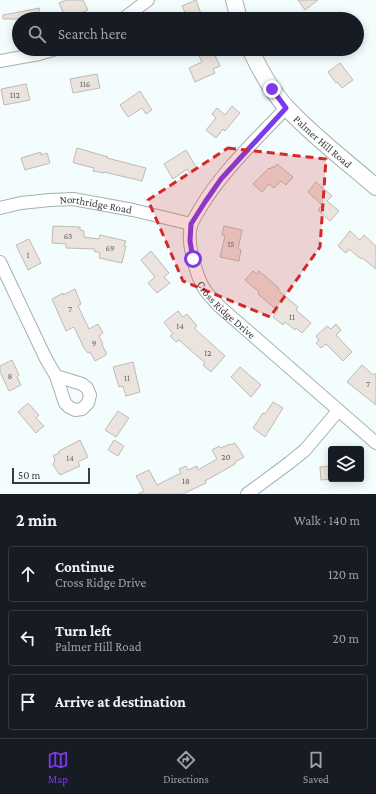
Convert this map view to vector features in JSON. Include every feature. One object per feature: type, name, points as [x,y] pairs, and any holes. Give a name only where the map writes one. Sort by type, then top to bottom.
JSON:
[{"type":"main road","points":[[234,0],[237,12]]},
{"type":"main road","name":"Palmer Hill Road","points":[[253,56],[258,67],[286,108],[376,187]]},
{"type":"street","points":[[132,12],[148,0]]},
{"type":"street","points":[[0,61],[28,56]]},
{"type":"street","points":[[191,224],[221,179],[286,108]]},
{"type":"street","name":"Northridge Road","points":[[0,208],[21,203],[73,199],[133,210],[191,224]]},
{"type":"street","name":"Cross Ridge Drive","points":[[191,224],[190,241],[193,259],[198,276],[206,291],[219,306],[376,443]]},
{"type":"street","points":[[0,262],[46,359],[56,376]]},
{"type":"street","points":[[248,494],[289,464],[305,450],[338,411]]},
{"type":"highlighted area","points":[[228,148],[326,159],[320,247],[270,317],[183,281],[148,200]]},
{"type":"building","points":[[66,0],[83,0],[88,10],[83,12],[63,12],[59,3]]},
{"type":"building","points":[[196,0],[200,12],[185,12],[182,6]]},
{"type":"building","points":[[298,0],[318,0],[305,10]]},
{"type":"building","points":[[40,8],[39,12],[19,12]]},
{"type":"building","points":[[12,13],[12,19],[3,19],[3,15]]},
{"type":"building","points":[[199,56],[215,56],[220,66],[213,69],[215,73],[195,82],[189,68],[202,62]]},
{"type":"building","points":[[340,63],[353,80],[342,88],[337,82],[336,83],[328,72]]},
{"type":"building","points":[[97,74],[100,88],[73,93],[70,79]]},
{"type":"building","points":[[26,84],[30,100],[4,105],[1,89]]},
{"type":"building","points":[[140,91],[152,110],[146,114],[142,108],[128,117],[120,105]]},
{"type":"building","points":[[232,106],[240,113],[225,131],[223,129],[216,138],[206,130],[216,118],[212,114],[217,108],[225,115]]},
{"type":"building","points":[[77,148],[108,157],[107,158],[146,168],[142,181],[104,172],[93,171],[94,168],[74,163]]},
{"type":"building","points":[[186,150],[197,169],[190,173],[187,169],[173,179],[164,164]]},
{"type":"building","points":[[41,152],[41,155],[47,153],[50,163],[25,170],[21,158]]},
{"type":"building","points":[[277,164],[293,177],[286,185],[281,181],[274,188],[269,184],[262,192],[253,184],[269,168],[270,169],[273,166],[274,168]]},
{"type":"building","points":[[316,182],[332,196],[327,201],[339,211],[330,221],[318,210],[322,205],[308,192]]},
{"type":"building","points":[[53,226],[80,227],[80,230],[84,231],[84,237],[99,239],[100,235],[126,241],[122,263],[99,258],[100,253],[94,251],[95,249],[66,248],[66,244],[52,243]]},
{"type":"building","points":[[224,226],[242,230],[238,249],[241,250],[239,261],[220,257],[225,236],[222,235]]},
{"type":"building","points":[[350,231],[360,240],[364,235],[376,246],[376,269],[349,249],[346,253],[338,246]]},
{"type":"building","points":[[29,239],[41,263],[28,270],[16,245]]},
{"type":"building","points":[[151,251],[169,273],[164,277],[170,283],[157,293],[148,283],[155,277],[141,260]]},
{"type":"building","points":[[253,271],[257,274],[259,271],[279,288],[278,290],[298,307],[296,310],[311,323],[302,333],[296,328],[295,330],[285,322],[283,325],[273,317],[278,311],[258,294],[259,292],[245,280]]},
{"type":"building","points":[[75,289],[81,304],[78,306],[89,329],[98,324],[103,333],[99,336],[106,355],[95,361],[90,352],[88,353],[84,348],[74,327],[66,331],[52,299]]},
{"type":"building","points":[[178,311],[183,317],[187,314],[197,326],[194,328],[225,356],[211,372],[203,365],[205,363],[179,340],[176,342],[170,336],[173,334],[164,322]]},
{"type":"building","points":[[336,324],[341,330],[336,335],[352,352],[343,361],[326,344],[321,348],[316,343],[319,340],[316,336],[327,326],[331,329]]},
{"type":"building","points":[[12,360],[19,375],[17,377],[21,385],[9,391],[0,372],[0,366]]},
{"type":"building","points":[[133,362],[140,392],[126,396],[123,386],[119,387],[113,367]]},
{"type":"building","points":[[362,365],[372,374],[376,374],[376,405],[347,382]]},
{"type":"building","points":[[240,367],[261,385],[251,397],[231,377]]},
{"type":"building","points":[[273,402],[283,408],[265,437],[253,428],[263,413],[265,414]]},
{"type":"building","points":[[28,403],[39,415],[36,418],[44,426],[36,433],[18,412]]},
{"type":"building","points":[[118,411],[129,418],[116,437],[105,430]]},
{"type":"building","points":[[80,440],[88,457],[78,462],[80,466],[60,475],[53,465],[55,460],[53,456],[59,453],[59,451]]},
{"type":"building","points":[[114,440],[124,446],[118,456],[108,450]]},
{"type":"building","points":[[235,443],[244,457],[235,462],[235,464],[205,481],[206,483],[183,494],[138,494],[144,491],[136,476],[149,470],[157,485],[181,473],[179,469],[186,466],[188,470],[197,466],[198,470],[217,459],[212,450],[219,446],[221,448]]},
{"type":"building","points":[[328,466],[328,479],[321,480],[320,467]]},
{"type":"route","points":[[193,259],[190,241],[191,224],[221,179],[286,108],[272,89]]}]
